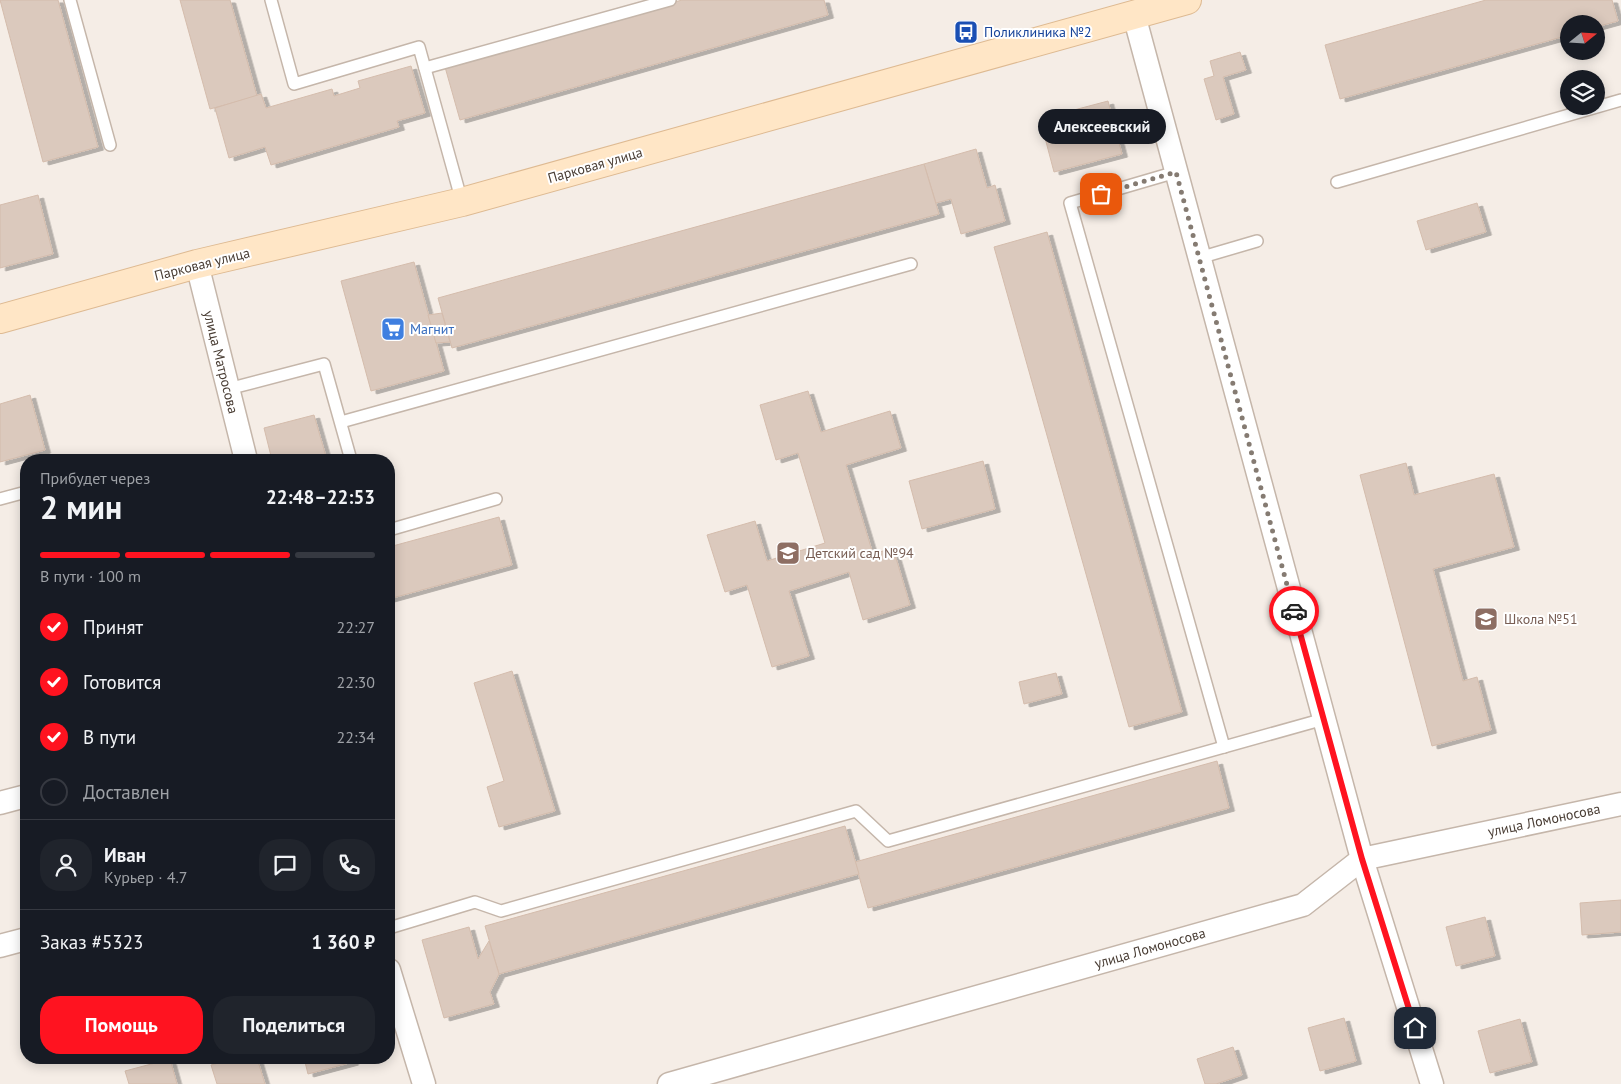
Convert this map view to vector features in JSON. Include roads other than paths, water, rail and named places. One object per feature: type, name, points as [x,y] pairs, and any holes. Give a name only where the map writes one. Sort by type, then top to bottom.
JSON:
[{"type":"street","name":"Парковая улица","points":[[0,319],[197,264],[462,202],[1132,7],[1187,0]]},
{"type":"street","points":[[1132,7],[1362,859],[1432,1084]]},
{"type":"street","name":"улица Матросова","points":[[197,264],[244,454]]},
{"type":"street","points":[[0,803],[20,798]]},
{"type":"street","name":"улица Ломоносова","points":[[669,1084],[1303,905],[1362,859],[1621,804]]},
{"type":"street","points":[[0,946],[20,941]]},
{"type":"street","points":[[395,990],[424,1084]]},
{"type":"lane","points":[[70,0],[110,145]]},
{"type":"lane","points":[[271,0],[294,84],[419,47],[462,202]]},
{"type":"lane","points":[[425,68],[670,0]]},
{"type":"lane","points":[[1337,182],[1621,100]]},
{"type":"lane","points":[[1176,172],[1070,203],[1224,747]]},
{"type":"lane","points":[[1199,258],[1258,242]]},
{"type":"lane","points":[[341,422],[911,264]]},
{"type":"lane","points":[[228,389],[324,364],[349,454]]},
{"type":"lane","points":[[0,499],[20,494]]},
{"type":"lane","points":[[395,528],[496,499]]},
{"type":"lane","points":[[395,926],[475,902],[501,911],[856,812],[888,841],[1324,719]]},
{"type":"place","name":"Поликлиника №2","points":[[966,32]]},
{"type":"place","name":"Алексеевский","points":[[1101,194]]},
{"type":"place","name":"Магнит","points":[[393,329]]},
{"type":"place","name":"Детский сад №94","points":[[788,553]]},
{"type":"place","name":"Школа №51","points":[[1486,619]]}]
